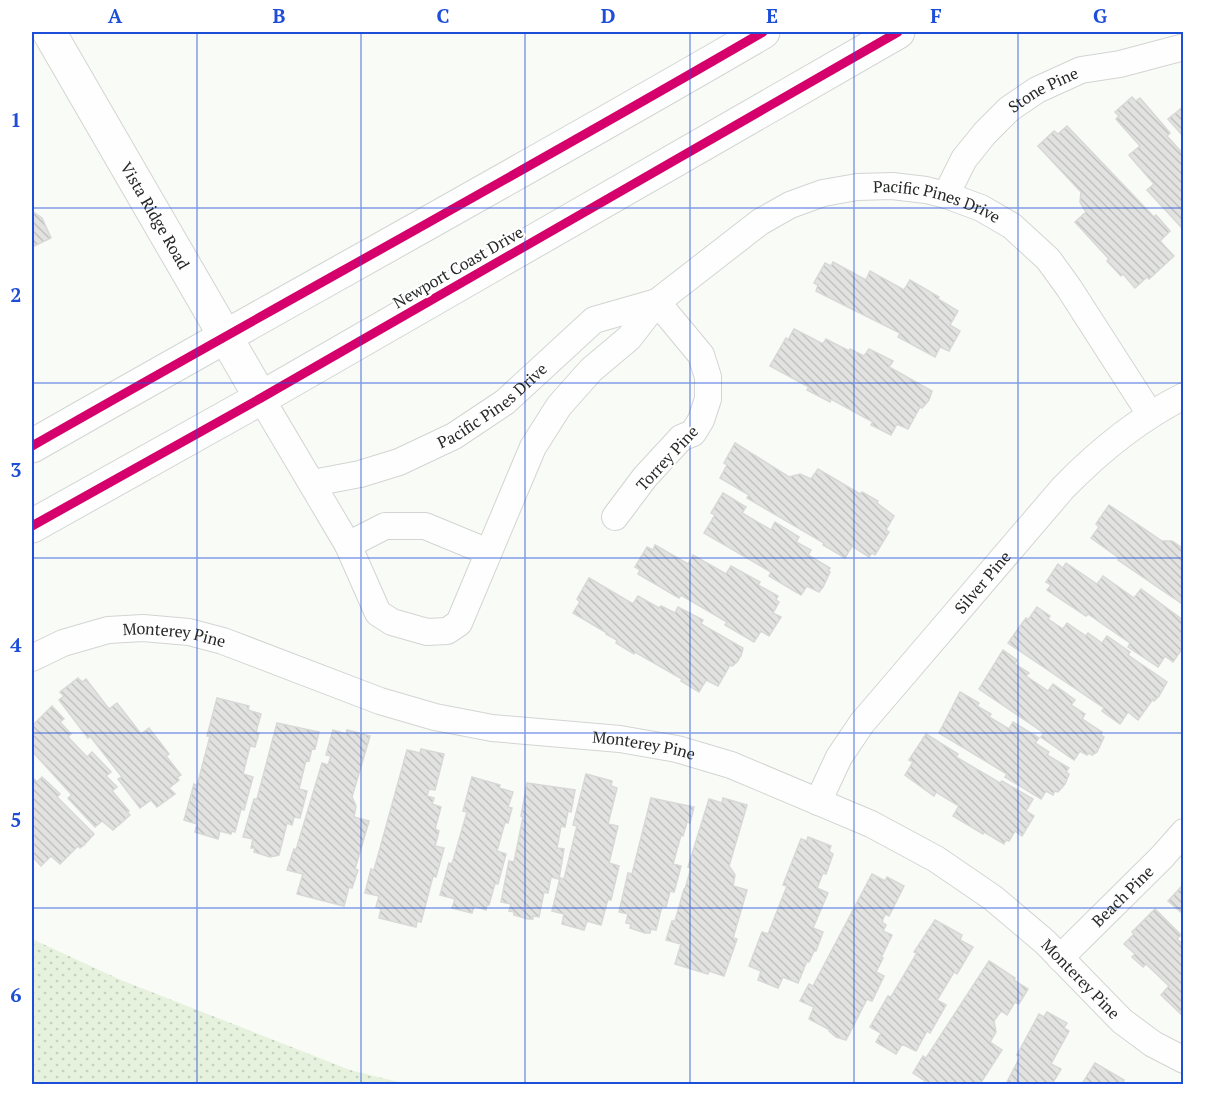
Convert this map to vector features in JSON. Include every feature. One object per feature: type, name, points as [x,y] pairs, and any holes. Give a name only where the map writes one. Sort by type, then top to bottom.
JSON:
[{"type":"main road","name":"Vista Ridge Road","points":[[49,32],[261,398]]},
{"type":"main road","points":[[32,446],[763,32]]},
{"type":"main road","name":"Newport Coast Drive","points":[[32,526],[261,398],[898,32]]},
{"type":"street","name":"Stone Pine","points":[[946,195],[964,159],[985,132],[1009,109],[1037,90],[1081,70],[1120,64],[1184,47]]},
{"type":"street","name":"Pacific Pines Drive","points":[[261,398],[348,545],[378,613],[392,622],[427,632],[447,631],[459,622],[533,447],[559,406],[591,370],[629,339],[657,302],[760,222],[790,205],[813,197],[857,187],[892,186],[926,190],[981,208],[1012,226],[1048,259],[1070,288],[1150,414]]},
{"type":"street","name":"Pacific Pines Drive","points":[[313,483],[360,474],[399,462],[454,436],[505,402],[594,320],[657,302]]},
{"type":"street","name":"Torrey Pine","points":[[615,517],[645,477],[681,438],[693,433],[701,420],[708,399],[708,377],[700,355],[657,302]]},
{"type":"street","name":"Silver Pine","points":[[818,801],[839,757],[862,723],[1063,488],[1095,456],[1150,414],[1184,396]]},
{"type":"street","points":[[348,545],[385,526],[425,526],[488,552]]},
{"type":"street","name":"Monterey Pine","points":[[32,658],[63,643],[108,630],[143,628],[189,632],[223,642],[380,701],[435,717],[492,728],[621,739],[676,749],[731,765],[876,826],[936,859],[993,898],[1045,942],[1122,1021],[1153,1044],[1184,1060]]},
{"type":"street","name":"Beach Pine","points":[[1060,958],[1162,857],[1184,832]]},
{"type":"green space","points":[[32,939],[121,980],[350,1070],[407,1084],[32,1084]]},
{"type":"building","points":[[1132,97],[1136,101],[1140,98],[1170,133],[1167,136],[1184,155],[1184,230],[1147,190],[1154,184],[1129,155],[1140,146],[1116,119],[1119,116],[1115,112]]},
{"type":"building","points":[[1184,106],[1184,137],[1168,119]]},
{"type":"building","points":[[1067,126],[1170,231],[1160,241],[1174,256],[1149,279],[1147,277],[1135,288],[1107,261],[1109,259],[1075,222],[1086,212],[1080,202],[1081,192],[1038,146],[1054,131],[1058,134]]},
{"type":"building","points":[[32,211],[42,218],[51,238],[32,247]]},
{"type":"building","points":[[833,262],[866,280],[870,271],[904,290],[910,280],[958,311],[950,325],[960,331],[949,351],[940,347],[935,357],[898,337],[900,333],[816,291],[818,285],[814,283],[825,263],[831,266]]},
{"type":"building","points":[[794,329],[823,344],[826,339],[864,356],[869,349],[893,361],[889,367],[932,391],[929,400],[922,408],[920,407],[908,429],[897,424],[891,435],[871,425],[873,422],[831,399],[830,402],[807,390],[809,387],[770,366],[786,338],[788,340]]},
{"type":"building","points":[[735,443],[789,477],[800,474],[811,479],[818,469],[860,494],[862,492],[878,501],[877,503],[894,516],[886,530],[889,532],[875,555],[872,553],[869,557],[852,546],[845,558],[823,545],[824,543],[747,498],[749,495],[720,478],[727,465],[724,463]]},
{"type":"building","points":[[723,493],[746,507],[742,513],[771,530],[775,522],[799,537],[796,542],[811,550],[808,555],[830,568],[819,592],[807,586],[801,595],[769,576],[771,572],[704,533],[715,515],[711,513]]},
{"type":"building","points":[[1109,505],[1162,541],[1172,541],[1181,547],[1184,543],[1184,605],[1118,560],[1119,558],[1091,538],[1099,527],[1096,524]]},
{"type":"building","points":[[655,545],[688,564],[693,555],[726,574],[731,566],[760,582],[758,585],[778,596],[776,600],[779,602],[773,613],[781,617],[769,636],[761,631],[754,642],[725,625],[727,622],[681,595],[679,598],[638,574],[640,570],[635,567],[647,547],[653,550]]},
{"type":"building","points":[[1066,563],[1097,584],[1103,576],[1134,598],[1141,589],[1184,621],[1184,632],[1179,639],[1184,642],[1184,646],[1173,662],[1165,656],[1158,667],[1128,647],[1130,643],[1088,614],[1086,616],[1047,590],[1051,585],[1046,582],[1058,564],[1063,568]]},
{"type":"building","points":[[589,578],[633,604],[638,596],[659,608],[661,606],[675,613],[678,607],[703,620],[701,624],[743,648],[741,656],[737,662],[730,665],[718,686],[706,680],[699,692],[681,681],[682,679],[616,643],[617,640],[607,633],[573,613],[580,602],[577,599]]},
{"type":"building","points":[[1037,607],[1050,616],[1048,619],[1063,629],[1067,623],[1086,636],[1088,633],[1102,643],[1107,636],[1130,652],[1128,655],[1167,682],[1159,696],[1154,701],[1153,699],[1138,720],[1128,712],[1120,724],[1102,711],[1104,708],[1008,643]]},
{"type":"building","points":[[1003,650],[1017,660],[1015,664],[1029,673],[1026,676],[1048,691],[1053,684],[1075,700],[1071,705],[1085,714],[1082,719],[1102,732],[1101,735],[1104,737],[1097,752],[1087,755],[1080,751],[1074,760],[1041,737],[1044,733],[979,689]]},
{"type":"building","points":[[78,678],[82,682],[86,679],[109,709],[117,703],[141,734],[149,728],[169,754],[166,756],[181,775],[177,777],[179,780],[169,788],[175,794],[157,807],[151,800],[140,808],[118,779],[122,777],[59,700],[64,696],[60,692]]},
{"type":"building","points":[[960,692],[979,703],[977,706],[991,714],[989,717],[1009,729],[1013,722],[1039,738],[1035,743],[1049,752],[1047,755],[1069,768],[1066,772],[1069,774],[1065,784],[1058,792],[1055,791],[1053,795],[1046,791],[1041,799],[1005,777],[1007,774],[939,733]]},
{"type":"building","points":[[217,698],[249,706],[248,710],[261,714],[255,747],[250,746],[243,774],[253,777],[244,810],[241,809],[235,832],[232,831],[231,834],[220,831],[218,839],[195,832],[197,824],[184,820],[194,784],[197,786]]},
{"type":"building","points":[[52,706],[64,719],[60,722],[71,734],[68,737],[87,757],[92,752],[111,772],[106,776],[117,787],[112,791],[130,815],[113,830],[102,821],[95,827],[68,798],[72,795],[32,751],[32,726]]},
{"type":"building","points":[[277,723],[319,732],[315,749],[312,748],[309,761],[306,760],[299,789],[307,791],[300,818],[294,817],[292,825],[287,823],[279,855],[270,857],[254,852],[255,848],[251,848],[253,839],[243,837],[254,799],[257,799]]},
{"type":"building","points":[[333,730],[346,734],[347,730],[370,736],[352,797],[356,806],[354,817],[369,821],[355,869],[358,870],[352,888],[349,887],[344,906],[297,894],[303,874],[287,870],[294,849],[296,850],[322,763],[328,765],[331,756],[326,755]]},
{"type":"building","points":[[926,734],[958,754],[956,757],[1033,799],[1026,811],[1034,816],[1022,836],[1015,831],[1009,841],[1006,840],[1004,844],[984,832],[983,834],[953,816],[959,806],[936,792],[934,796],[905,775],[913,762],[909,760]]},
{"type":"building","points":[[421,749],[444,754],[435,790],[429,789],[427,796],[434,798],[432,804],[441,807],[435,829],[439,831],[435,846],[444,848],[436,877],[433,876],[421,922],[417,921],[416,927],[379,918],[381,909],[376,907],[379,896],[365,893],[371,869],[374,870],[407,750],[420,753]]},
{"type":"building","points":[[586,774],[612,781],[611,786],[617,788],[608,824],[618,826],[609,863],[619,866],[611,900],[608,899],[601,925],[587,921],[584,930],[562,924],[564,914],[552,911],[560,878],[564,879],[577,826],[573,825]]},
{"type":"building","points":[[32,777],[37,782],[42,777],[60,794],[57,797],[94,834],[60,864],[51,856],[41,866],[32,856]]},
{"type":"building","points":[[472,777],[500,785],[499,788],[513,792],[508,807],[512,808],[508,823],[505,822],[497,851],[506,854],[498,884],[495,883],[486,910],[474,906],[472,913],[452,908],[455,899],[440,895],[449,863],[452,864],[467,812],[463,811]]},
{"type":"building","points":[[527,783],[575,790],[571,812],[568,811],[565,827],[561,826],[557,848],[564,849],[559,879],[551,877],[548,893],[544,892],[539,917],[533,916],[533,919],[514,915],[514,912],[509,911],[511,904],[501,902],[509,861],[514,862]]},
{"type":"building","points":[[651,798],[694,807],[690,823],[687,822],[683,836],[681,835],[673,864],[681,866],[674,892],[670,891],[666,907],[662,906],[656,930],[651,929],[650,933],[645,933],[630,928],[631,924],[626,923],[628,914],[619,912],[628,873],[632,874]]},
{"type":"building","points":[[723,798],[747,805],[729,866],[735,875],[733,886],[747,890],[733,938],[737,939],[724,976],[709,971],[708,974],[675,964],[681,944],[666,940],[672,921],[675,921],[685,889],[691,868],[688,867],[709,799],[722,803]]},
{"type":"building","points":[[808,837],[831,846],[829,851],[833,854],[826,874],[823,873],[817,888],[828,893],[813,928],[823,932],[816,951],[809,962],[807,961],[798,983],[783,977],[778,988],[758,980],[761,971],[749,966],[762,932],[768,934],[787,886],[783,885],[801,839],[807,841]]},
{"type":"building","points":[[872,874],[885,881],[887,877],[904,886],[889,916],[885,914],[882,922],[886,925],[883,931],[892,935],[876,972],[884,976],[872,1001],[867,999],[846,1040],[836,1037],[830,1030],[809,1019],[814,1007],[800,1001],[809,984],[813,986]]},
{"type":"building","points":[[1184,884],[1184,912],[1182,913],[1168,901]]},
{"type":"building","points":[[1155,909],[1181,935],[1177,939],[1184,945],[1184,1017],[1161,995],[1169,986],[1146,964],[1143,967],[1132,957],[1135,954],[1124,944],[1134,934],[1132,932]]},
{"type":"building","points":[[935,920],[962,935],[960,940],[973,947],[957,974],[954,972],[937,1000],[946,1005],[930,1033],[927,1031],[916,1051],[902,1044],[896,1054],[876,1042],[881,1033],[870,1027],[888,996],[891,997],[917,953],[914,952]]},
{"type":"building","points":[[989,961],[1028,989],[1019,1004],[1015,1002],[1007,1015],[1001,1011],[994,1021],[996,1032],[990,1042],[1002,1050],[980,1084],[923,1084],[925,1081],[913,1073],[923,1056],[926,1058]]},
{"type":"building","points":[[1047,1012],[1067,1023],[1064,1028],[1069,1031],[1051,1064],[1061,1069],[1052,1084],[1006,1084],[1020,1057],[1017,1055],[1039,1014],[1044,1017]]},
{"type":"building","points":[[1095,1063],[1124,1080],[1122,1084],[1082,1084]]},
{"type":"cycle path","points":[[32,446],[763,32]]},
{"type":"cycle path","points":[[32,526],[261,398],[898,32]]}]
